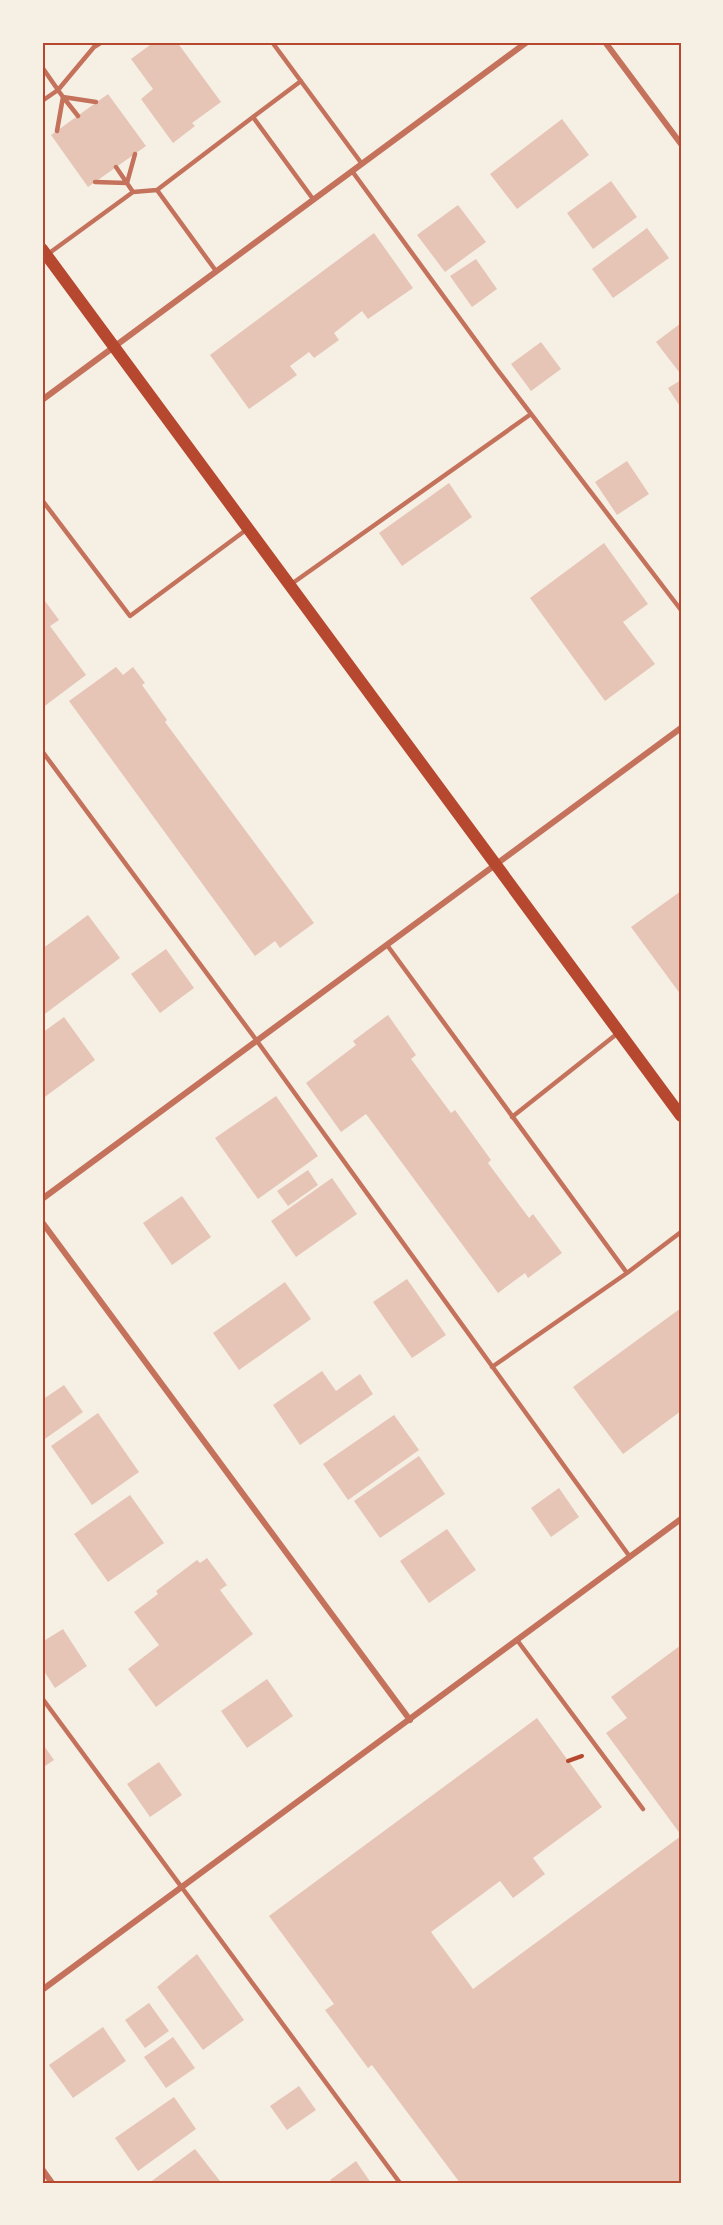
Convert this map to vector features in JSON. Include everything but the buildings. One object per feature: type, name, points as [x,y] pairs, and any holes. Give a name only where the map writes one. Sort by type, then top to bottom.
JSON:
[{"type":"main road","points":[[44,252],[681,1116]]},
{"type":"street","points":[[42,400],[527,42]]},
{"type":"street","points":[[604,42],[681,144]]},
{"type":"street","points":[[42,1199],[681,728]]},
{"type":"street","points":[[42,1222],[410,1720]]},
{"type":"street","points":[[42,1990],[681,1519]]},
{"type":"street","points":[[42,2169],[52,2183]]},
{"type":"lane","points":[[42,101],[58,90],[94,47],[102,42]]},
{"type":"lane","points":[[272,42],[362,164]]},
{"type":"lane","points":[[42,67],[78,116]]},
{"type":"lane","points":[[44,252],[133,192],[157,190],[301,81]]},
{"type":"lane","points":[[63,98],[96,102]]},
{"type":"lane","points":[[57,131],[63,98]]},
{"type":"lane","points":[[253,117],[313,199]]},
{"type":"lane","points":[[127,183],[135,154]]},
{"type":"lane","points":[[116,167],[133,192]]},
{"type":"lane","points":[[352,171],[531,414],[681,610]]},
{"type":"lane","points":[[95,182],[127,183]]},
{"type":"lane","points":[[157,190],[216,271]]},
{"type":"lane","points":[[290,585],[531,414]]},
{"type":"lane","points":[[42,500],[130,616],[248,528]]},
{"type":"lane","points":[[42,751],[257,1041],[630,1557]]},
{"type":"lane","points":[[387,945],[627,1273]]},
{"type":"lane","points":[[512,1117],[619,1031]]},
{"type":"lane","points":[[492,1367],[627,1273],[681,1232]]},
{"type":"lane","points":[[517,1640],[643,1809]]},
{"type":"lane","points":[[42,1698],[400,2183]]}]
